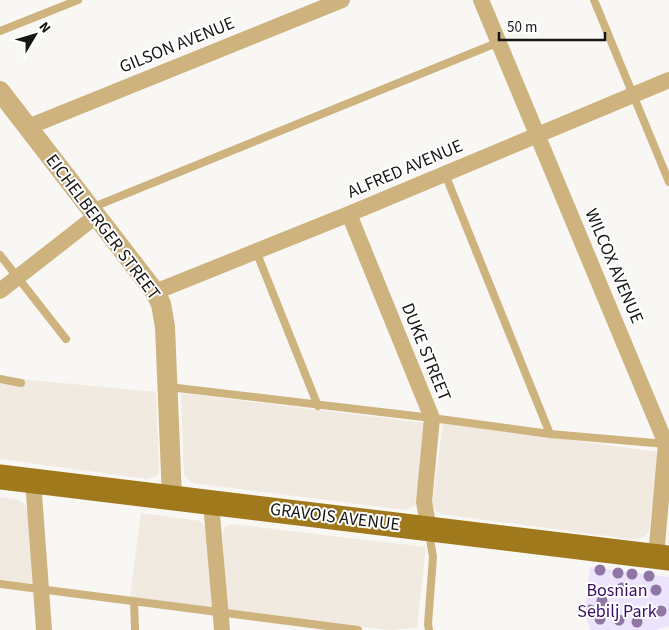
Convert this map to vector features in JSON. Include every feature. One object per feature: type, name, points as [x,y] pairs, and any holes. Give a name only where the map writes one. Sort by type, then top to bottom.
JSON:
[{"type":"main road","name":"GRAVOIS AVENUE","points":[[0,477],[663,557]]},
{"type":"street","name":"GILSON AVENUE","points":[[28,127],[342,0]]},
{"type":"street","name":"WILCOX AVENUE","points":[[481,0],[666,444],[663,557]]},
{"type":"street","name":"ALFRED AVENUE","points":[[154,292],[349,214],[669,80]]},
{"type":"street","name":"EICHELBERGER STREET","points":[[0,91],[154,292],[161,304],[165,327],[172,498]]},
{"type":"street","points":[[0,291],[93,212]]},
{"type":"street","name":"DUKE STREET","points":[[349,214],[432,418],[424,502],[429,528]]},
{"type":"street","points":[[33,480],[44,630]]},
{"type":"street","points":[[211,503],[222,630]]},
{"type":"lane","points":[[0,31],[78,0]]},
{"type":"lane","points":[[594,0],[669,182]]},
{"type":"lane","points":[[93,212],[499,42]]},
{"type":"lane","points":[[445,174],[550,434]]},
{"type":"lane","points":[[256,251],[318,406]]},
{"type":"lane","points":[[0,255],[66,339]]},
{"type":"lane","points":[[0,379],[21,383]]},
{"type":"lane","points":[[167,387],[432,418],[550,434],[666,444]]},
{"type":"lane","name":"DUKE STREET","points":[[429,528],[433,557],[428,624],[430,630]]},
{"type":"lane","points":[[0,584],[324,628],[358,630]]},
{"type":"lane","points":[[134,602],[135,630]]},
{"type":"shaded area","points":[[20,379],[156,392],[159,470],[156,476],[147,479],[0,459],[0,382],[18,384]]},
{"type":"shaded area","points":[[181,393],[425,423],[415,506],[405,510],[192,483],[184,475]]},
{"type":"shaded area","points":[[443,423],[659,452],[649,531],[639,539],[630,539],[441,514],[435,510],[432,504]]},
{"type":"shaded area","points":[[0,497],[19,500],[25,505],[28,513],[32,584],[0,580]]},
{"type":"shaded area","points":[[141,513],[200,521],[205,526],[208,534],[213,608],[130,597]]},
{"type":"shaded area","points":[[231,524],[426,547],[417,628],[388,630],[226,609],[223,533],[225,527]]},
{"type":"green space","name":"Bosnian Sebilj Park","points":[[590,567],[669,577],[669,626],[656,630],[590,630],[585,611]]}]
